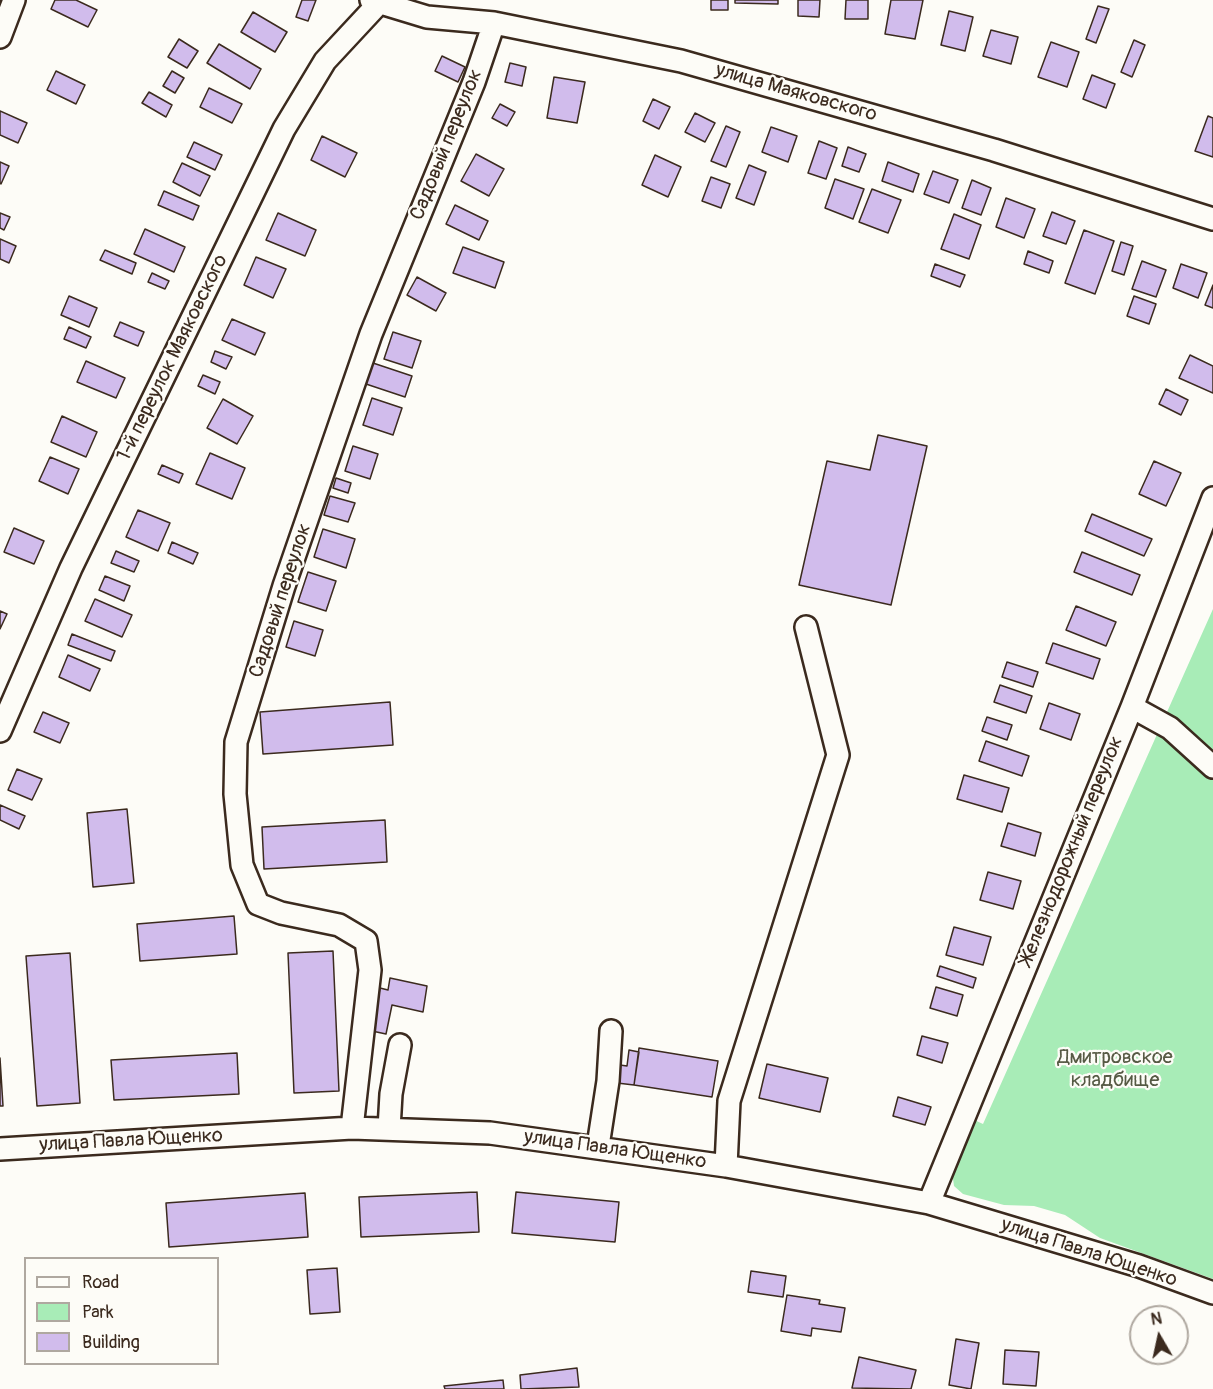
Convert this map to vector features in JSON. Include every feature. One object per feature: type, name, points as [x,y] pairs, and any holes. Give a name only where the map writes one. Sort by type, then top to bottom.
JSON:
[{"type":"street","points":[[0,37],[14,0]]},
{"type":"street","name":"улица Маяковского","points":[[374,2],[427,17],[494,23],[681,61],[994,150],[1213,219]]},
{"type":"street","name":"1-й переулок Маяковского","points":[[0,731],[71,568],[284,129],[325,61],[374,2]]},
{"type":"street","name":"Садовый переулок","points":[[351,1128],[370,970],[366,941],[339,925],[281,913],[258,904],[242,865],[235,794],[236,742],[284,586],[371,334],[474,82],[494,23]]},
{"type":"street","name":"Железнодорожный переулок","points":[[929,1203],[1132,707],[1213,498]]},
{"type":"street","points":[[726,1166],[729,1101],[838,755],[806,627]]},
{"type":"street","points":[[1132,707],[1170,728],[1213,767]]},
{"type":"street","points":[[598,1146],[608,1081],[611,1031]]},
{"type":"street","points":[[389,1129],[391,1094],[400,1045]]},
{"type":"street","name":"улица Павла Ющенко","points":[[0,1149],[351,1128],[490,1133],[598,1146],[726,1166],[929,1203],[1139,1266],[1213,1293]]},
{"type":"green space","name":"Дмитровское кладбище","points":[[1213,609],[1213,1279],[1100,1238],[1065,1215],[1034,1206],[1004,1205],[963,1194],[954,1186],[952,1171],[970,1118],[983,1124]]},
{"type":"building","points":[[55,0],[76,0],[97,10],[88,27],[51,9]]},
{"type":"building","points":[[302,0],[316,0],[308,21],[296,17]]},
{"type":"building","points":[[711,0],[728,0],[728,10],[711,10]]},
{"type":"building","points":[[735,0],[778,0],[778,4],[735,3]]},
{"type":"building","points":[[798,0],[820,0],[819,17],[798,16]]},
{"type":"building","points":[[846,0],[868,0],[868,19],[845,19]]},
{"type":"building","points":[[891,0],[923,0],[915,39],[885,34]]},
{"type":"building","points":[[1098,6],[1109,9],[1096,43],[1086,39]]},
{"type":"building","points":[[949,11],[973,17],[965,51],[941,45]]},
{"type":"building","points":[[253,12],[287,32],[275,52],[241,32]]},
{"type":"building","points":[[991,30],[1018,37],[1011,64],[983,56]]},
{"type":"building","points":[[179,39],[198,51],[187,68],[168,57]]},
{"type":"building","points":[[1134,40],[1145,45],[1132,77],[1121,72]]},
{"type":"building","points":[[1051,42],[1079,52],[1067,87],[1038,77]]},
{"type":"building","points":[[219,44],[261,69],[250,89],[207,63]]},
{"type":"building","points":[[442,56],[465,67],[458,82],[435,71]]},
{"type":"building","points":[[510,63],[526,67],[522,86],[505,82]]},
{"type":"building","points":[[56,71],[85,85],[76,104],[47,90]]},
{"type":"building","points":[[172,71],[184,78],[175,93],[163,86]]},
{"type":"building","points":[[1092,75],[1115,84],[1106,108],[1083,99]]},
{"type":"building","points":[[554,77],[585,82],[577,123],[547,118]]},
{"type":"building","points":[[209,88],[242,104],[232,123],[200,107]]},
{"type":"building","points":[[149,92],[172,105],[166,117],[142,103]]},
{"type":"building","points":[[653,99],[670,107],[659,129],[643,121]]},
{"type":"building","points":[[500,104],[515,112],[507,126],[492,118]]},
{"type":"building","points":[[0,111],[27,123],[18,143],[0,135]]},
{"type":"building","points":[[695,113],[715,123],[705,142],[685,132]]},
{"type":"building","points":[[1208,116],[1213,118],[1213,157],[1195,151]]},
{"type":"building","points":[[726,126],[740,132],[726,167],[711,161]]},
{"type":"building","points":[[771,127],[797,136],[788,162],[762,152]]},
{"type":"building","points":[[322,136],[357,153],[345,177],[311,160]]},
{"type":"building","points":[[819,141],[837,148],[826,179],[808,173]]},
{"type":"building","points":[[194,142],[222,155],[215,170],[187,157]]},
{"type":"building","points":[[848,147],[866,154],[859,172],[842,166]]},
{"type":"building","points":[[476,154],[504,169],[489,196],[461,181]]},
{"type":"building","points":[[655,155],[681,167],[668,197],[642,185]]},
{"type":"building","points":[[0,162],[9,166],[1,184],[0,183]]},
{"type":"building","points":[[888,162],[919,174],[913,192],[882,181]]},
{"type":"building","points":[[182,163],[210,176],[200,196],[173,182]]},
{"type":"building","points":[[749,165],[766,172],[754,205],[736,198]]},
{"type":"building","points":[[933,171],[958,180],[949,203],[924,194]]},
{"type":"building","points":[[711,177],[730,184],[721,208],[702,201]]},
{"type":"building","points":[[835,179],[864,189],[853,219],[825,208]]},
{"type":"building","points":[[972,180],[991,188],[981,215],[962,208]]},
{"type":"building","points":[[872,189],[901,200],[888,233],[859,222]]},
{"type":"building","points":[[164,191],[199,206],[193,220],[158,205]]},
{"type":"building","points":[[1006,198],[1035,209],[1024,238],[996,227]]},
{"type":"building","points":[[455,205],[488,221],[479,240],[446,224]]},
{"type":"building","points":[[1052,212],[1075,221],[1066,244],[1043,236]]},
{"type":"building","points":[[0,213],[10,217],[4,230],[0,228]]},
{"type":"building","points":[[278,213],[316,230],[305,256],[266,240]]},
{"type":"building","points":[[954,214],[981,225],[969,259],[941,249]]},
{"type":"building","points":[[145,229],[185,247],[174,272],[134,254]]},
{"type":"building","points":[[1084,230],[1114,241],[1095,294],[1065,283]]},
{"type":"building","points":[[0,239],[16,246],[9,263],[0,259]]},
{"type":"building","points":[[1121,242],[1133,246],[1124,275],[1112,271]]},
{"type":"building","points":[[463,247],[504,262],[495,288],[453,273]]},
{"type":"building","points":[[105,250],[136,263],[132,274],[100,260]]},
{"type":"building","points":[[1028,251],[1053,261],[1049,273],[1024,264]]},
{"type":"building","points":[[256,257],[286,269],[273,298],[244,285]]},
{"type":"building","points":[[1142,261],[1166,270],[1156,297],[1132,289]]},
{"type":"building","points":[[935,264],[965,275],[960,287],[931,276]]},
{"type":"building","points":[[1181,264],[1207,273],[1198,298],[1173,288]]},
{"type":"building","points":[[152,273],[169,281],[165,289],[148,282]]},
{"type":"building","points":[[417,277],[446,293],[436,311],[407,295]]},
{"type":"building","points":[[1213,285],[1213,308],[1205,305]]},
{"type":"building","points":[[69,296],[97,308],[89,327],[61,315]]},
{"type":"building","points":[[1134,296],[1156,304],[1149,324],[1127,316]]},
{"type":"building","points":[[232,319],[265,333],[255,355],[222,340]]},
{"type":"building","points":[[120,322],[144,332],[138,346],[114,336]]},
{"type":"building","points":[[69,327],[91,337],[86,348],[64,339]]},
{"type":"building","points":[[393,332],[421,341],[412,368],[384,359]]},
{"type":"building","points":[[215,351],[232,357],[226,369],[211,362]]},
{"type":"building","points":[[1190,355],[1213,366],[1213,393],[1179,378]]},
{"type":"building","points":[[86,361],[125,378],[116,398],[77,382]]},
{"type":"building","points":[[373,363],[412,376],[405,397],[366,384]]},
{"type":"building","points":[[203,375],[220,382],[215,394],[198,386]]},
{"type":"building","points":[[1166,389],[1188,400],[1181,415],[1159,404]]},
{"type":"building","points":[[372,398],[402,408],[393,435],[363,425]]},
{"type":"building","points":[[223,399],[253,416],[237,444],[207,428]]},
{"type":"building","points":[[62,416],[97,432],[86,457],[51,442]]},
{"type":"building","points":[[878,435],[927,446],[891,605],[799,585],[827,461],[870,470]]},
{"type":"building","points":[[353,446],[378,454],[370,479],[345,471]]},
{"type":"building","points":[[210,453],[245,468],[232,499],[196,484]]},
{"type":"building","points":[[50,457],[79,469],[68,494],[39,481]]},
{"type":"building","points":[[1154,461],[1181,473],[1166,506],[1139,494]]},
{"type":"building","points":[[162,465],[183,474],[179,483],[158,474]]},
{"type":"building","points":[[336,478],[351,483],[348,493],[333,488]]},
{"type":"building","points":[[330,496],[355,503],[348,522],[324,515]]},
{"type":"building","points":[[138,510],[170,523],[158,551],[126,537]]},
{"type":"building","points":[[1092,514],[1152,539],[1144,556],[1085,531]]},
{"type":"building","points":[[14,528],[44,541],[34,564],[4,552]]},
{"type":"building","points":[[323,529],[355,539],[346,568],[314,557]]},
{"type":"building","points":[[172,542],[198,553],[193,564],[168,553]]},
{"type":"building","points":[[116,551],[139,561],[134,572],[111,563]]},
{"type":"building","points":[[1082,552],[1140,575],[1132,595],[1074,572]]},
{"type":"building","points":[[308,572],[336,581],[326,611],[298,602]]},
{"type":"building","points":[[105,576],[130,586],[124,601],[99,590]]},
{"type":"building","points":[[95,599],[132,615],[122,637],[85,621]]},
{"type":"building","points":[[1076,606],[1116,622],[1106,646],[1066,630]]},
{"type":"building","points":[[0,611],[7,614],[0,629]]},
{"type":"building","points":[[294,621],[323,630],[315,656],[286,647]]},
{"type":"building","points":[[72,634],[115,651],[111,661],[68,645]]},
{"type":"building","points":[[1053,643],[1100,659],[1093,679],[1046,663]]},
{"type":"building","points":[[68,655],[100,669],[90,691],[59,677]]},
{"type":"building","points":[[1007,662],[1038,672],[1033,687],[1002,677]]},
{"type":"building","points":[[1000,685],[1032,696],[1026,713],[994,702]]},
{"type":"building","points":[[390,702],[393,745],[263,754],[260,712]]},
{"type":"building","points":[[1049,703],[1080,714],[1071,740],[1040,729]]},
{"type":"building","points":[[43,712],[69,723],[60,743],[34,732]]},
{"type":"building","points":[[987,717],[1012,725],[1007,740],[982,731]]},
{"type":"building","points":[[986,741],[1029,756],[1022,776],[979,761]]},
{"type":"building","points":[[17,769],[42,779],[32,800],[8,790]]},
{"type":"building","points":[[964,775],[1009,788],[1002,812],[957,799]]},
{"type":"building","points":[[0,805],[25,816],[19,829],[0,820]]},
{"type":"building","points":[[127,809],[134,883],[93,887],[87,813]]},
{"type":"building","points":[[385,820],[387,862],[264,869],[262,827]]},
{"type":"building","points":[[1008,823],[1041,833],[1035,856],[1001,846]]},
{"type":"building","points":[[988,872],[1021,881],[1013,909],[980,900]]},
{"type":"building","points":[[234,916],[237,954],[140,961],[137,924]]},
{"type":"building","points":[[954,927],[991,937],[983,965],[946,955]]},
{"type":"building","points":[[333,951],[339,1091],[294,1093],[288,953]]},
{"type":"building","points":[[70,953],[80,1103],[37,1106],[26,956]]},
{"type":"building","points":[[940,966],[976,978],[973,988],[937,976]]},
{"type":"building","points":[[390,978],[427,986],[423,1012],[392,1005],[386,1034],[372,1031],[380,988],[388,990]]},
{"type":"building","points":[[936,987],[963,995],[957,1016],[930,1008]]},
{"type":"building","points":[[922,1036],[948,1043],[942,1063],[917,1055]]},
{"type":"building","points":[[639,1048],[718,1061],[712,1097],[634,1085]]},
{"type":"building","points":[[629,1050],[639,1052],[634,1085],[617,1083],[620,1065],[627,1066]]},
{"type":"building","points":[[237,1053],[239,1094],[114,1100],[111,1060]]},
{"type":"building","points":[[0,1058],[3,1106],[0,1106]]},
{"type":"building","points":[[767,1064],[828,1078],[820,1112],[759,1098]]},
{"type":"building","points":[[898,1097],[931,1107],[925,1125],[893,1116]]},
{"type":"building","points":[[477,1192],[479,1232],[361,1237],[359,1197]]},
{"type":"building","points":[[516,1192],[619,1202],[615,1242],[512,1233]]},
{"type":"building","points":[[305,1193],[308,1237],[169,1247],[166,1203]]},
{"type":"building","points":[[337,1268],[340,1312],[310,1314],[307,1270]]},
{"type":"building","points":[[751,1271],[786,1276],[783,1297],[748,1292]]},
{"type":"building","points":[[787,1295],[820,1300],[819,1304],[845,1308],[841,1332],[812,1328],[811,1336],[781,1331]]},
{"type":"building","points":[[956,1339],[979,1343],[971,1389],[949,1385]]},
{"type":"building","points":[[1005,1350],[1039,1352],[1036,1386],[1003,1384]]},
{"type":"building","points":[[859,1357],[916,1370],[911,1389],[852,1388]]},
{"type":"building","points":[[577,1368],[579,1387],[521,1389],[520,1375]]},
{"type":"building","points":[[503,1380],[504,1389],[445,1389],[444,1386]]}]
